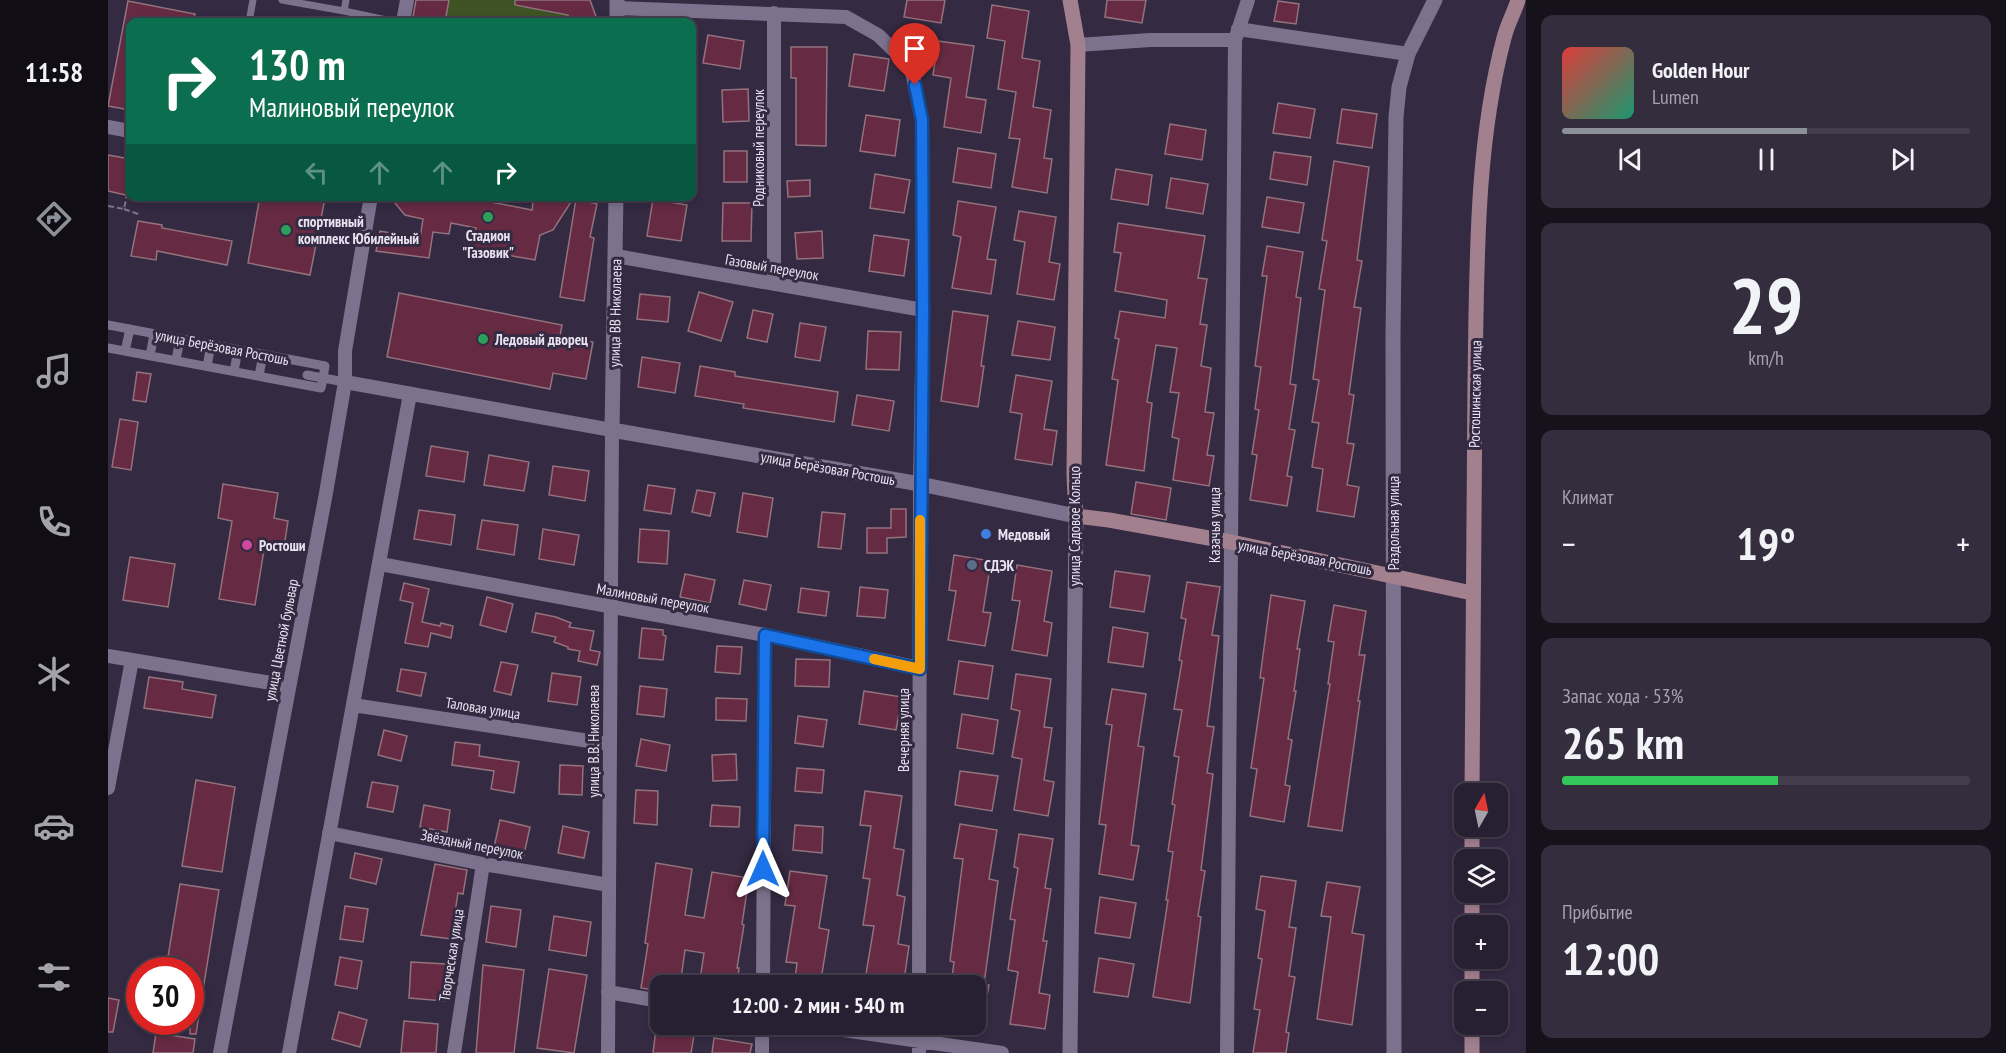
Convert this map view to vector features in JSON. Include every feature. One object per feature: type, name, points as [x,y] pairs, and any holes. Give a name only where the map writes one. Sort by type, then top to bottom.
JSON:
[{"type":"main road","name":"улица Садовое Кольцо","points":[[1070,0],[1078,45],[1074,475],[1076,516]]},
{"type":"main road","name":"Ростошинская улица","points":[[1472,783],[1472,593],[1481,189],[1490,106],[1504,37],[1518,0]]},
{"type":"main road","name":"улица Берёзовая Ростошь","points":[[1076,516],[1231,542],[1472,593]]},
{"type":"main road","points":[[1472,1035],[1472,1053]]},
{"type":"street","points":[[404,18],[406,0]]},
{"type":"street","name":"Казачья улица","points":[[1227,1053],[1237,34],[1248,0]]},
{"type":"street","name":"Раздольная улица","points":[[1394,1053],[1395,117],[1399,87],[1408,54],[1435,0]]},
{"type":"street","name":"Вечерняя улица","points":[[617,10],[846,17],[878,35],[911,67],[922,120],[919,975]]},
{"type":"street","name":"Родниковый переулок","points":[[774,13],[774,284]]},
{"type":"street","points":[[1078,45],[1237,34],[1408,54]]},
{"type":"street","points":[[108,127],[126,130]]},
{"type":"street","name":"улица Цветной бульвар","points":[[220,1053],[345,382],[345,351],[370,201]]},
{"type":"street","name":"улица ВВ Николаева","points":[[612,430],[616,201]]},
{"type":"street","name":"Газовый переулок","points":[[616,256],[923,310]]},
{"type":"street","name":"улица Берёзовая Ростошь","points":[[108,325],[325,366],[323,378],[920,484],[1076,516]]},
{"type":"street","points":[[125,351],[130,329]]},
{"type":"street","points":[[150,356],[154,334]]},
{"type":"street","points":[[176,360],[180,339]]},
{"type":"street","points":[[207,366],[211,345]]},
{"type":"street","name":"улица Берёзовая Ростошь","points":[[108,348],[305,385]]},
{"type":"street","points":[[234,371],[238,350]]},
{"type":"street","points":[[259,376],[263,354]]},
{"type":"street","points":[[307,375],[323,378],[321,388],[305,385],[309,363]]},
{"type":"street","points":[[289,1053],[410,394]]},
{"type":"street","name":"улица В.В. Николаева","points":[[608,1053],[612,430]]},
{"type":"street","name":"улица Садовое Кольцо","points":[[1070,1053],[1076,516]]},
{"type":"street","name":"Малиновый переулок","points":[[380,564],[765,635],[920,669]]},
{"type":"street","points":[[763,975],[765,635]]},
{"type":"street","points":[[108,656],[289,686]]},
{"type":"street","points":[[108,788],[132,660]]},
{"type":"street","name":"Таловая улица","points":[[353,705],[609,744]]},
{"type":"street","name":"Звёздный переулок","points":[[329,833],[483,864],[609,885]]},
{"type":"street","name":"Творческая улица","points":[[454,1053],[483,864]]},
{"type":"street","points":[[608,992],[650,999]]},
{"type":"street","points":[[762,1035],[762,1053]]},
{"type":"street","points":[[858,1035],[919,1047],[1002,1053]]},
{"type":"lane","points":[[250,18],[253,0]]},
{"type":"lane","points":[[282,0],[315,3],[377,18]]},
{"type":"lane","points":[[344,11],[346,0]]},
{"type":"path","points":[[124,209],[126,200]]},
{"type":"path","points":[[108,206],[141,215]]},
{"type":"green space","points":[[416,0],[590,0],[597,18],[413,18]]},
{"type":"building","points":[[416,0],[449,0],[446,18],[413,18]]},
{"type":"building","points":[[515,0],[590,0],[597,18],[568,18],[568,15],[515,5]]},
{"type":"building","points":[[907,0],[945,0],[941,23],[904,17]]},
{"type":"building","points":[[1107,0],[1146,0],[1142,23],[1105,17]]},
{"type":"building","points":[[128,1],[195,14],[194,18],[126,18],[126,109],[108,106]]},
{"type":"building","points":[[1278,1],[1299,4],[1296,24],[1274,21]]},
{"type":"building","points":[[992,5],[1029,11],[1022,58],[1040,61],[1033,107],[1051,110],[1044,158],[1052,159],[1047,193],[1012,187],[1020,139],[1009,138],[1016,92],[998,89],[1005,41],[987,38]]},
{"type":"building","points":[[708,35],[744,41],[740,69],[703,63]]},
{"type":"building","points":[[938,41],[974,46],[966,97],[986,100],[981,133],[944,127],[951,78],[933,75]]},
{"type":"building","points":[[791,47],[827,47],[826,146],[796,145],[796,78],[791,78]]},
{"type":"building","points":[[854,54],[889,59],[884,91],[849,86]]},
{"type":"building","points":[[748,89],[749,121],[723,122],[722,90]]},
{"type":"building","points":[[1278,103],[1315,109],[1310,138],[1273,133]]},
{"type":"building","points":[[1342,109],[1377,114],[1372,148],[1337,143]]},
{"type":"building","points":[[866,115],[900,120],[895,156],[860,151]]},
{"type":"building","points":[[1170,124],[1206,130],[1202,160],[1165,154]]},
{"type":"building","points":[[958,148],[996,154],[991,188],[953,182]]},
{"type":"building","points":[[724,151],[747,151],[747,182],[724,182]]},
{"type":"building","points":[[1274,152],[1311,157],[1307,185],[1270,179]]},
{"type":"building","points":[[108,155],[126,158],[126,195],[108,191]]},
{"type":"building","points":[[1334,161],[1369,167],[1357,260],[1362,261],[1354,307],[1361,308],[1349,394],[1354,395],[1347,443],[1354,444],[1347,485],[1359,487],[1354,517],[1317,511],[1323,469],[1312,467],[1319,423],[1312,422],[1319,380],[1313,379],[1325,290],[1319,289],[1327,241],[1322,240]]},
{"type":"building","points":[[1116,169],[1152,175],[1148,205],[1111,199]]},
{"type":"building","points":[[875,174],[910,180],[904,213],[870,208]]},
{"type":"building","points":[[1171,178],[1208,184],[1203,214],[1166,208]]},
{"type":"building","points":[[810,180],[810,196],[788,197],[787,181]]},
{"type":"building","points":[[1267,197],[1304,203],[1299,233],[1262,227]]},
{"type":"building","name":"спортивный комплекс Юбилейный","points":[[259,201],[324,201],[310,275],[248,263]]},
{"type":"building","points":[[393,201],[486,201],[532,210],[533,201],[572,201],[553,230],[540,235],[535,260],[473,249],[476,228],[451,223],[449,234],[433,232],[429,258],[376,251],[380,231],[420,238],[423,219],[405,215]]},
{"type":"building","points":[[576,201],[597,204],[590,237],[594,238],[584,301],[560,297]]},
{"type":"building","points":[[653,201],[687,205],[681,241],[647,236]]},
{"type":"building","points":[[958,201],[996,207],[987,259],[996,260],[991,294],[952,288],[961,237],[953,235]]},
{"type":"building","points":[[723,203],[752,203],[751,241],[722,241]]},
{"type":"building","points":[[1019,211],[1056,217],[1049,262],[1060,264],[1054,300],[1017,294],[1025,242],[1014,240]]},
{"type":"building","points":[[138,221],[162,225],[162,228],[232,241],[227,265],[157,251],[156,260],[131,256]]},
{"type":"building","points":[[1118,223],[1205,236],[1198,278],[1207,279],[1200,324],[1207,325],[1201,366],[1211,368],[1205,412],[1214,413],[1207,455],[1214,456],[1209,486],[1173,480],[1179,439],[1172,437],[1179,393],[1170,392],[1177,348],[1156,345],[1147,402],[1152,403],[1144,471],[1106,465],[1118,380],[1112,379],[1119,339],[1115,338],[1120,311],[1165,318],[1167,300],[1115,291],[1121,253],[1114,252]]},
{"type":"building","points":[[822,231],[823,258],[797,259],[795,233]]},
{"type":"building","points":[[874,235],[909,240],[904,276],[869,271]]},
{"type":"building","points":[[1267,246],[1303,252],[1296,297],[1301,298],[1290,384],[1296,385],[1289,429],[1295,430],[1287,476],[1292,477],[1287,506],[1250,500],[1257,455],[1252,454],[1259,410],[1255,409],[1261,367],[1255,366],[1267,276],[1262,276]]},
{"type":"building","points":[[699,292],[733,302],[721,341],[688,331]]},
{"type":"building","name":"Ледовый дворец","points":[[399,293],[562,325],[560,336],[593,342],[586,379],[553,373],[550,389],[387,357]]},
{"type":"building","points":[[640,294],[670,297],[668,322],[637,319]]},
{"type":"building","points":[[753,310],[773,314],[767,342],[747,338]]},
{"type":"building","points":[[953,311],[988,316],[978,407],[941,401]]},
{"type":"building","points":[[1018,321],[1055,327],[1050,360],[1012,355]]},
{"type":"building","points":[[800,323],[826,327],[820,361],[795,357]]},
{"type":"building","points":[[868,331],[901,332],[899,370],[866,369]]},
{"type":"building","points":[[642,357],[680,363],[675,393],[638,387]]},
{"type":"building","points":[[700,366],[735,372],[735,376],[838,392],[834,422],[743,408],[744,404],[695,396]]},
{"type":"building","points":[[137,372],[151,374],[146,402],[133,400]]},
{"type":"building","points":[[1016,375],[1052,381],[1044,429],[1057,431],[1052,465],[1015,459],[1022,414],[1010,412]]},
{"type":"building","points":[[857,395],[894,401],[889,431],[852,425]]},
{"type":"building","points":[[120,419],[138,422],[131,470],[112,467]]},
{"type":"building","points":[[431,446],[468,452],[464,482],[426,476]]},
{"type":"building","points":[[489,455],[529,462],[524,491],[484,485]]},
{"type":"building","points":[[553,466],[589,471],[585,501],[549,495]]},
{"type":"building","points":[[1136,482],[1171,488],[1166,520],[1131,514]]},
{"type":"building","name":"Ростоши","points":[[223,484],[278,493],[274,518],[288,521],[284,547],[265,544],[255,605],[219,599],[232,521],[218,518]]},
{"type":"building","points":[[648,485],[675,489],[671,514],[644,510]]},
{"type":"building","points":[[697,490],[715,493],[710,516],[692,512]]},
{"type":"building","points":[[743,493],[773,498],[767,537],[737,532]]},
{"type":"building","points":[[891,509],[906,509],[906,537],[887,538],[887,553],[867,553],[867,528],[891,528]]},
{"type":"building","points":[[419,510],[455,515],[451,545],[414,539]]},
{"type":"building","points":[[822,512],[845,514],[841,549],[818,547]]},
{"type":"building","points":[[482,520],[518,525],[514,555],[477,549]]},
{"type":"building","points":[[543,529],[579,535],[574,565],[539,559]]},
{"type":"building","points":[[640,529],[669,531],[667,564],[638,562]]},
{"type":"building","points":[[954,555],[991,561],[983,612],[991,613],[985,646],[948,640],[956,591],[949,590]]},
{"type":"building","points":[[130,557],[175,564],[168,607],[123,600]]},
{"type":"building","points":[[1017,565],[1052,571],[1044,621],[1052,623],[1047,656],[1012,650],[1020,601],[1012,600]]},
{"type":"building","points":[[1115,571],[1150,576],[1144,612],[1110,607]]},
{"type":"building","points":[[685,574],[715,580],[710,603],[680,597]]},
{"type":"building","points":[[744,580],[771,585],[766,610],[739,604]]},
{"type":"building","points":[[1187,582],[1220,587],[1212,635],[1219,636],[1207,726],[1214,727],[1207,773],[1213,774],[1201,870],[1205,871],[1198,916],[1201,917],[1190,1003],[1153,997],[1173,852],[1168,851],[1179,757],[1174,756],[1182,710],[1174,709],[1182,661],[1179,660],[1186,619],[1181,618]]},
{"type":"building","points":[[404,583],[429,589],[422,622],[453,626],[451,638],[431,633],[428,647],[405,643],[413,603],[400,600]]},
{"type":"building","points":[[860,587],[888,590],[885,618],[857,616]]},
{"type":"building","points":[[801,588],[829,592],[826,616],[798,612]]},
{"type":"building","points":[[1271,595],[1305,601],[1297,649],[1300,649],[1294,691],[1296,691],[1288,739],[1292,740],[1285,785],[1290,786],[1284,822],[1250,816],[1257,769],[1251,768],[1264,678],[1260,678]]},
{"type":"building","points":[[487,597],[513,604],[506,632],[480,625]]},
{"type":"building","points":[[1334,605],[1366,611],[1359,655],[1365,655],[1358,701],[1360,701],[1342,831],[1308,826],[1330,684],[1328,684],[1334,642],[1328,641]]},
{"type":"building","points":[[536,613],[571,623],[569,627],[594,631],[590,650],[600,652],[597,665],[578,661],[580,651],[568,649],[554,642],[556,637],[532,632]]},
{"type":"building","points":[[1113,627],[1148,633],[1143,667],[1108,662]]},
{"type":"building","points":[[642,628],[663,630],[663,635],[666,636],[663,660],[639,658]]},
{"type":"building","points":[[717,646],[742,647],[740,674],[715,672]]},
{"type":"building","points":[[796,659],[830,660],[829,687],[795,686]]},
{"type":"building","points":[[959,661],[993,666],[988,699],[954,694]]},
{"type":"building","points":[[501,662],[518,665],[511,695],[494,691]]},
{"type":"building","points":[[401,669],[426,673],[421,696],[397,691]]},
{"type":"building","points":[[552,673],[581,677],[577,705],[548,701]]},
{"type":"building","points":[[1016,674],[1051,679],[1044,727],[1052,728],[1044,780],[1054,782],[1048,816],[1014,810],[1022,759],[1012,757],[1020,711],[1011,709]]},
{"type":"building","points":[[149,677],[183,682],[182,689],[216,695],[212,718],[144,708]]},
{"type":"building","points":[[640,686],[667,689],[664,717],[637,714]]},
{"type":"building","points":[[1112,689],[1146,694],[1138,746],[1144,747],[1131,845],[1139,846],[1133,880],[1099,874],[1106,825],[1099,824],[1112,725],[1106,724]]},
{"type":"building","points":[[864,691],[902,697],[896,730],[859,724]]},
{"type":"building","points":[[716,698],[747,699],[746,721],[716,720]]},
{"type":"building","points":[[962,714],[998,720],[993,754],[957,748]]},
{"type":"building","points":[[798,716],[827,720],[823,747],[795,743]]},
{"type":"building","points":[[384,730],[407,736],[401,761],[378,755]]},
{"type":"building","points":[[641,739],[670,745],[666,771],[636,766]]},
{"type":"building","points":[[455,742],[480,745],[479,756],[519,762],[514,793],[491,789],[494,771],[452,765]]},
{"type":"building","points":[[736,754],[737,780],[713,781],[712,755]]},
{"type":"building","points":[[560,765],[583,766],[582,795],[559,794]]},
{"type":"building","points":[[797,768],[824,770],[822,793],[795,791]]},
{"type":"building","points":[[960,771],[998,776],[992,811],[955,805]]},
{"type":"building","points":[[196,780],[235,787],[222,872],[182,866]]},
{"type":"building","points":[[372,782],[398,786],[393,812],[367,807]]},
{"type":"building","points":[[636,790],[658,791],[657,825],[634,823]]},
{"type":"building","points":[[865,791],[902,796],[894,848],[904,850],[897,895],[905,897],[898,944],[909,946],[905,975],[866,974],[874,926],[863,925],[870,879],[863,878],[871,826],[860,825]]},
{"type":"building","points":[[424,805],[450,810],[447,832],[420,827]]},
{"type":"building","points":[[712,805],[740,807],[739,827],[710,826]]},
{"type":"building","points":[[500,820],[530,827],[523,859],[493,852]]},
{"type":"building","points":[[960,824],[997,830],[989,879],[998,881],[985,975],[952,975],[954,962],[950,961],[963,859],[954,858]]},
{"type":"building","points":[[795,825],[823,827],[822,853],[793,850]]},
{"type":"building","points":[[563,826],[589,832],[584,858],[558,853]]},
{"type":"building","points":[[1019,834],[1053,839],[1045,888],[1051,889],[1043,941],[1047,941],[1039,993],[1050,995],[1045,1029],[1010,1024],[1018,972],[1008,970],[1015,920],[1010,919],[1018,868],[1014,867]]},
{"type":"building","points":[[355,853],[382,859],[376,884],[350,878]]},
{"type":"building","points":[[656,863],[692,869],[685,915],[704,918],[712,872],[749,878],[737,968],[739,968],[738,975],[701,975],[704,953],[685,950],[682,975],[650,975],[650,989],[641,988],[648,944],[645,943]]},
{"type":"building","points":[[435,864],[467,870],[463,894],[458,893],[451,939],[421,935]]},
{"type":"building","points":[[790,871],[827,876],[819,928],[829,930],[822,975],[795,975],[797,963],[786,962],[795,906],[785,905]]},
{"type":"building","points":[[1261,876],[1296,881],[1289,927],[1296,928],[1289,976],[1295,977],[1286,1032],[1289,1033],[1286,1053],[1253,1053],[1260,1010],[1254,1009],[1262,959],[1258,958],[1265,911],[1256,909]]},
{"type":"building","points":[[1327,882],[1360,887],[1352,933],[1364,935],[1352,1025],[1317,1019],[1331,917],[1321,916]]},
{"type":"building","points":[[180,884],[219,890],[204,984],[204,957],[168,957]]},
{"type":"building","points":[[1100,897],[1136,903],[1130,938],[1095,933]]},
{"type":"building","points":[[345,906],[368,909],[363,942],[340,939]]},
{"type":"building","points":[[491,906],[521,910],[516,947],[486,942]]},
{"type":"building","points":[[554,916],[591,922],[586,956],[549,950]]},
{"type":"building","points":[[340,957],[362,961],[357,989],[335,985]]},
{"type":"building","points":[[1099,958],[1134,964],[1128,997],[1094,992]]},
{"type":"building","points":[[411,962],[446,964],[444,1001],[409,998]]},
{"type":"building","points":[[483,965],[524,970],[514,1053],[476,1053]]},
{"type":"building","points":[[549,969],[587,975],[574,1053],[537,1048]]},
{"type":"building","points":[[986,984],[989,985],[986,1002]]},
{"type":"building","points":[[108,998],[119,1000],[113,1032],[108,1032]]},
{"type":"building","points":[[339,1012],[367,1020],[360,1047],[332,1039]]},
{"type":"building","points":[[404,1021],[438,1024],[436,1053],[401,1053]]},
{"type":"building","points":[[156,1035],[195,1039],[193,1053],[153,1053]]},
{"type":"building","points":[[655,1035],[694,1035],[691,1053],[653,1053]]},
{"type":"building","points":[[714,1038],[752,1044],[750,1053],[712,1053]]},
{"type":"slow traffic","points":[[874,659],[920,669],[920,520]]},
{"type":"place","name":"Стадион \"Газовик\"","points":[[488,217]]},
{"type":"place","name":"спортивный комплекс Юбилейный","points":[[286,230]]},
{"type":"place","name":"Ледовый дворец","points":[[483,339]]},
{"type":"place","name":"Медовый","points":[[986,534]]},
{"type":"place","name":"Ростоши","points":[[247,545]]},
{"type":"place","name":"СДЭК","points":[[972,565]]},
{"type":"route","points":[[763,869],[765,635],[920,669],[922,120],[915,85]]}]
